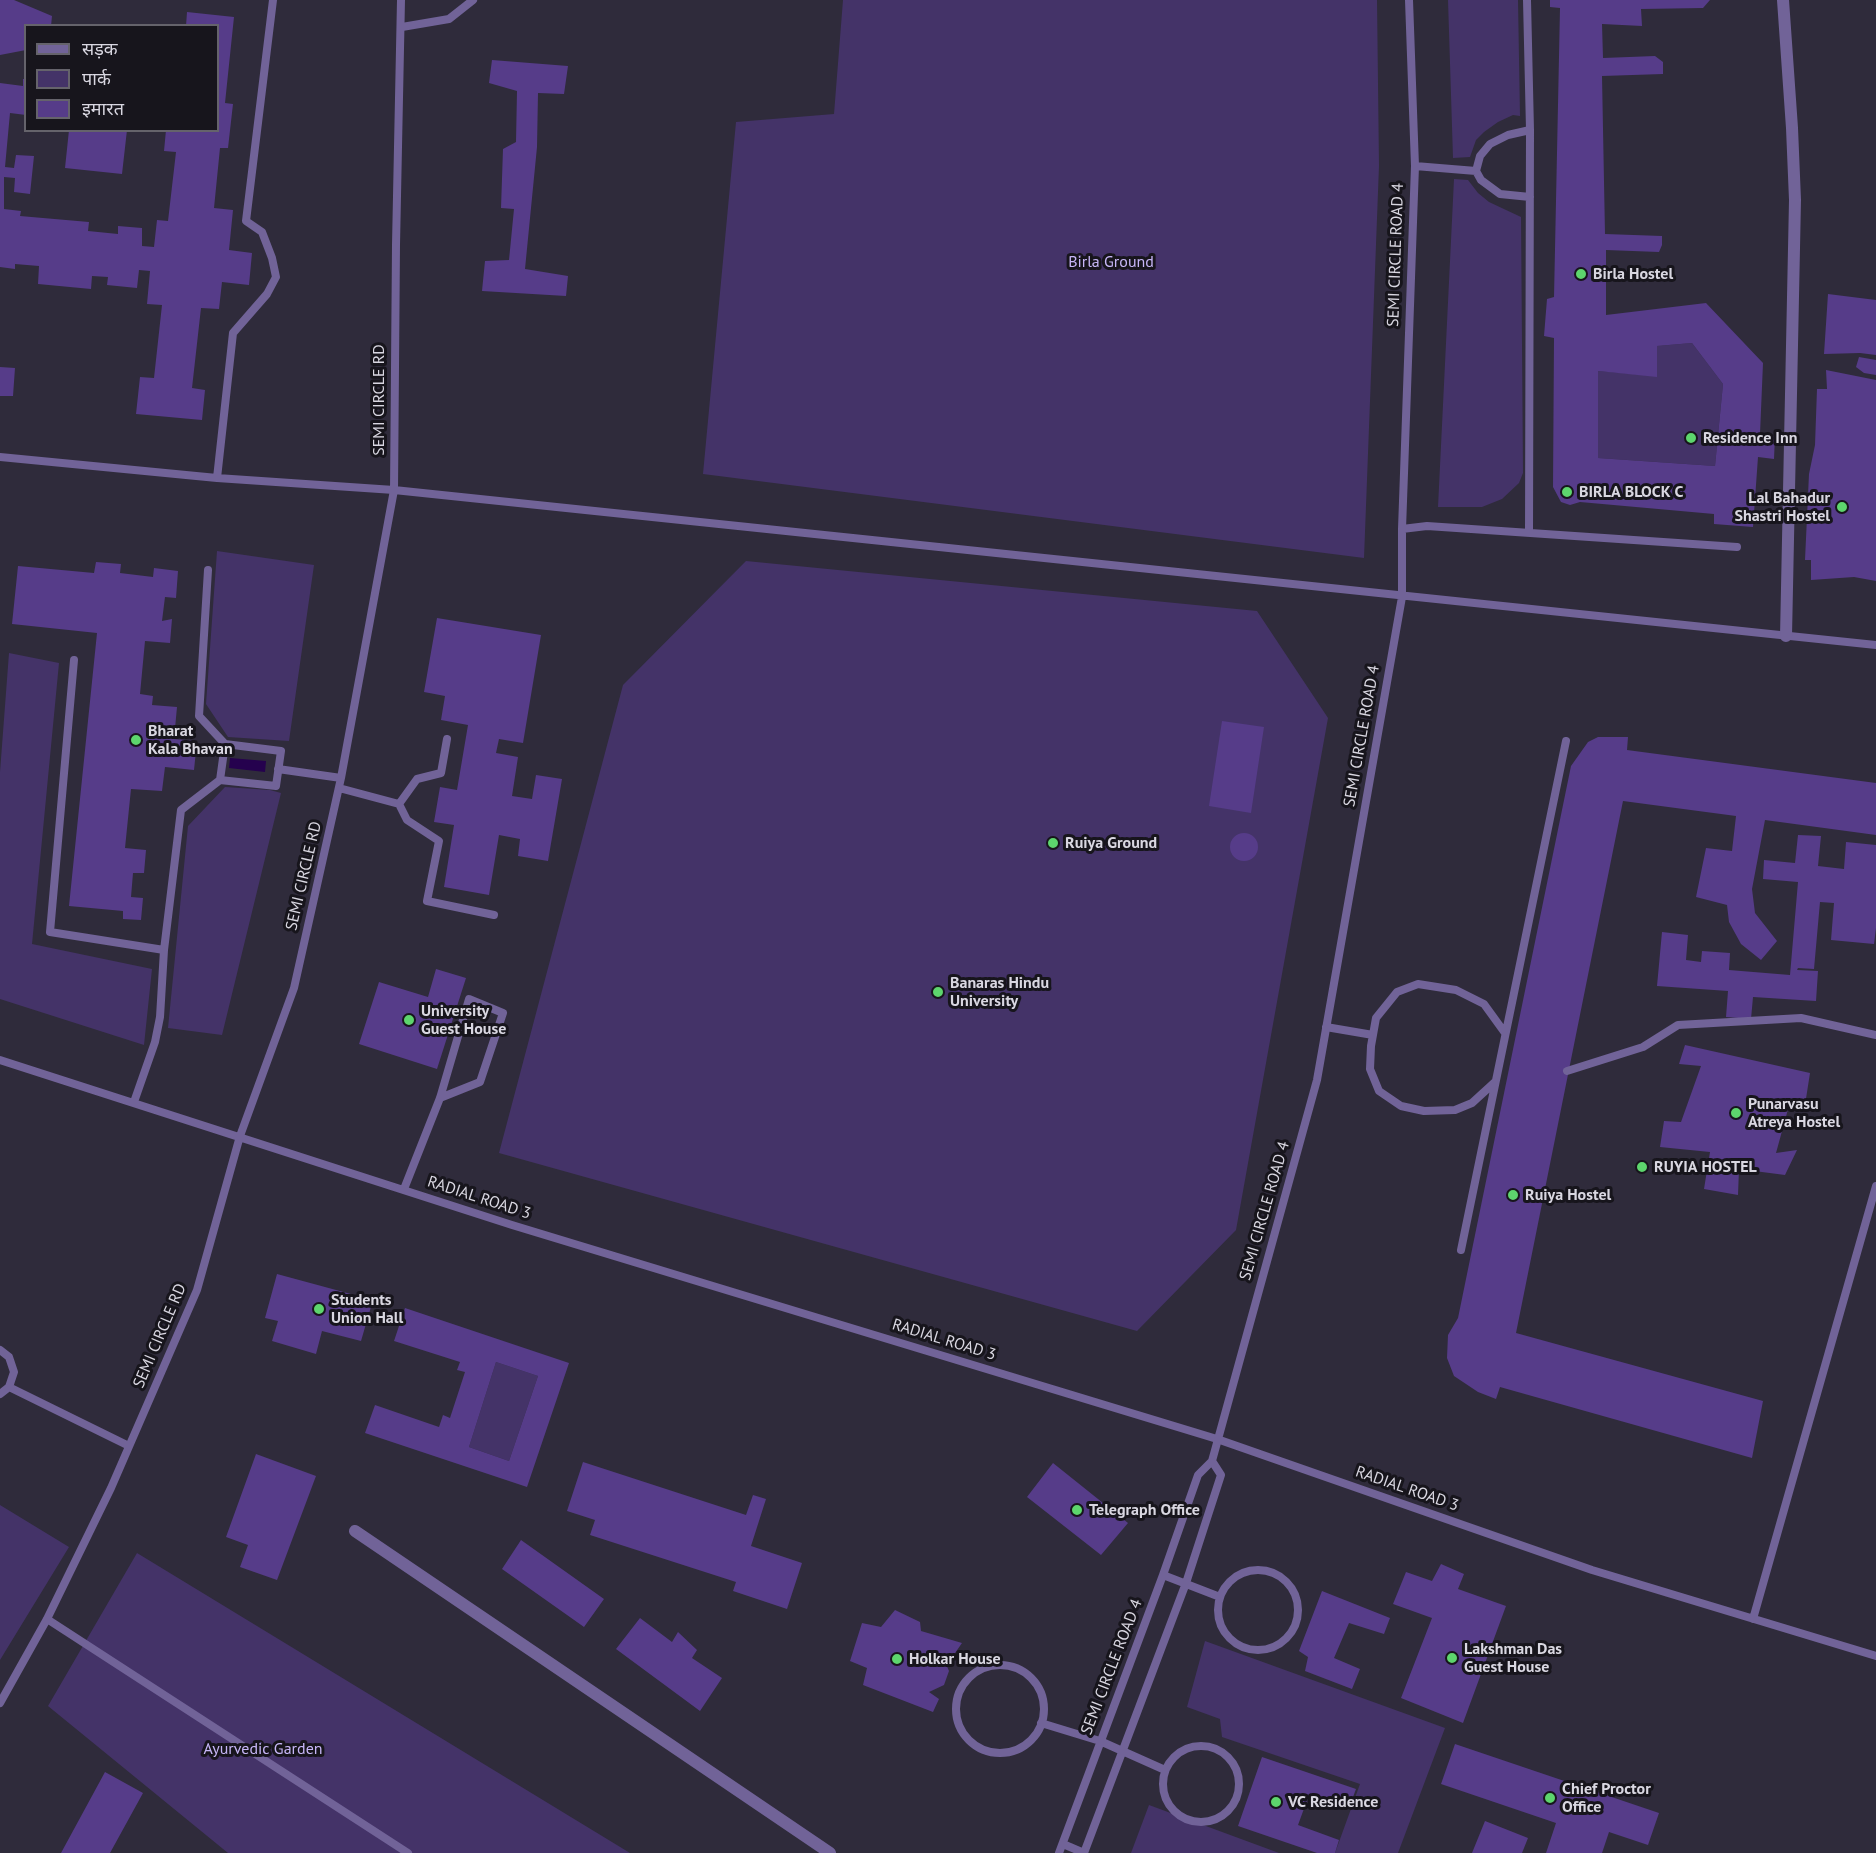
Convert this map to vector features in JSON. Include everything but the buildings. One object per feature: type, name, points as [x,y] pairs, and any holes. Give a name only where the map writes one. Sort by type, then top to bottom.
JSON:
[{"type":"street","points":[[1784,0],[1795,200],[1786,636]]},
{"type":"street","points":[[355,1531],[830,1853]]},
{"type":"lane","points":[[217,478],[234,333],[267,294],[276,277],[272,258],[262,232],[246,221],[273,0]]},
{"type":"lane","name":"SEMI CIRCLE RD","points":[[0,1702],[47,1619],[111,1488],[197,1290],[240,1136],[294,988],[339,788],[394,490],[401,0]]},
{"type":"lane","points":[[402,27],[449,19],[473,0]]},
{"type":"lane","name":"SEMI CIRCLE ROAD 4","points":[[1059,1853],[1198,1475],[1212,1461],[1317,1080],[1402,597],[1402,529],[1414,166],[1409,0]]},
{"type":"lane","points":[[1527,0],[1530,130],[1529,532]]},
{"type":"lane","points":[[1530,130],[1509,135],[1490,144],[1480,156],[1476,171],[1481,180],[1500,194],[1530,197]]},
{"type":"lane","points":[[1414,166],[1476,171]]},
{"type":"lane","points":[[0,456],[217,478],[394,490],[1876,645]]},
{"type":"lane","points":[[1402,529],[1427,526],[1737,547]]},
{"type":"lane","points":[[134,1102],[155,1042],[160,1017],[164,950],[181,810],[220,780],[276,786],[279,769],[281,751],[225,744],[199,716],[208,570]]},
{"type":"lane","points":[[74,660],[50,932],[164,950]]},
{"type":"lane","points":[[399,804],[417,779],[441,773],[447,739]]},
{"type":"lane","points":[[1461,1250],[1566,741]]},
{"type":"lane","points":[[220,780],[225,744]]},
{"type":"lane","points":[[279,769],[341,778]]},
{"type":"lane","points":[[339,788],[399,804],[407,820],[439,841],[427,901],[494,915]]},
{"type":"lane","points":[[1495,1082],[1473,1103],[1455,1110],[1424,1111],[1401,1106],[1379,1090],[1370,1069],[1376,1018],[1397,992],[1418,984],[1456,990],[1484,1004],[1505,1033]]},
{"type":"lane","points":[[404,1189],[440,1098],[469,999],[503,1013],[480,1082],[440,1098]]},
{"type":"lane","points":[[1568,1071],[1643,1047],[1678,1025],[1801,1018],[1876,1035]]},
{"type":"lane","points":[[1326,1027],[1373,1035]]},
{"type":"lane","points":[[1500,1056],[1511,1058]]},
{"type":"lane","name":"RADIAL ROAD 3","points":[[0,1060],[512,1225],[1217,1439],[1592,1570],[1876,1656]]},
{"type":"lane","points":[[1753,1619],[1876,1186]]},
{"type":"lane","points":[[0,1350],[9,1357],[12,1364],[12,1380],[9,1387],[0,1394]]},
{"type":"lane","points":[[9,1387],[129,1446]]},
{"type":"lane","name":"SEMI CIRCLE ROAD 4","points":[[1084,1853],[1186,1582],[1221,1475],[1212,1461]]},
{"type":"lane","points":[[1259,1570],[1282,1578],[1291,1588],[1298,1611],[1290,1635],[1275,1646],[1257,1650],[1245,1648],[1225,1633],[1218,1609],[1220,1597],[1235,1577],[1247,1572],[1259,1570]]},
{"type":"lane","points":[[1163,1575],[1220,1597]]},
{"type":"lane","points":[[47,1619],[408,1853]]},
{"type":"lane","points":[[1013,1666],[1025,1673],[1042,1695],[1044,1709],[1041,1723],[1034,1736],[1023,1746],[1009,1752],[994,1753],[980,1748],[968,1739],[960,1727],[956,1712],[957,1697],[963,1684],[985,1667],[1013,1666]]},
{"type":"lane","points":[[1041,1723],[1100,1741],[1165,1770]]},
{"type":"lane","points":[[1203,1746],[1215,1749],[1226,1755],[1236,1770],[1239,1787],[1236,1799],[1229,1810],[1218,1819],[1206,1823],[1192,1822],[1180,1817],[1170,1808],[1164,1796],[1162,1783],[1165,1770],[1180,1752],[1191,1747],[1203,1746]]},
{"type":"lane","points":[[1063,1844],[1084,1853]]},
{"type":"green space","name":"Birla Ground","points":[[843,0],[1377,0],[1379,166],[1364,558],[703,474],[736,122],[834,114]]},
{"type":"green space","points":[[1448,0],[1518,0],[1520,116],[1513,115],[1484,132],[1476,140],[1470,157],[1453,158]]},
{"type":"green space","points":[[1454,179],[1468,180],[1489,202],[1521,217],[1523,473],[1519,483],[1502,499],[1482,507],[1438,507]]},
{"type":"green space","points":[[1692,343],[1723,384],[1715,466],[1598,458],[1598,371],[1657,376],[1657,346]]},
{"type":"green space","points":[[217,551],[314,565],[289,741],[228,737],[206,704]]},
{"type":"green space","points":[[746,561],[1257,611],[1328,718],[1236,1230],[1137,1331],[499,1153],[623,685]]},
{"type":"green space","points":[[9,653],[59,663],[32,944],[152,969],[144,1045],[0,999],[0,772]]},
{"type":"green space","points":[[225,787],[270,790],[281,793],[222,1035],[168,1028],[188,826]]},
{"type":"green space","points":[[496,1362],[538,1376],[509,1461],[469,1447]]},
{"type":"green space","points":[[0,1505],[69,1547],[0,1660]]},
{"type":"green space","name":"Ayurvedic Garden","points":[[137,1553],[630,1853],[228,1853],[48,1706]]},
{"type":"green space","points":[[1205,1641],[1445,1728],[1398,1853],[1335,1853],[1360,1784],[1222,1737],[1220,1719],[1187,1707]]},
{"type":"green space","points":[[1149,1805],[1279,1853],[1131,1853]]},
{"type":"shaded area","points":[[230,758],[266,761],[265,772],[229,768]]},
{"type":"place","name":"Birla Hostel","points":[[1581,274]]},
{"type":"place","name":"Residence Inn","points":[[1691,438]]},
{"type":"place","name":"BIRLA BLOCK C","points":[[1567,492]]},
{"type":"place","name":"Lal Bahadur Shastri Hostel","points":[[1842,507]]},
{"type":"place","name":"Bharat Kala Bhavan","points":[[136,740]]},
{"type":"place","name":"Ruiya Ground","points":[[1053,843]]},
{"type":"place","name":"Banaras Hindu University","points":[[938,992]]},
{"type":"place","name":"University Guest House","points":[[409,1020]]},
{"type":"place","name":"Punarvasu Atreya Hostel","points":[[1736,1113]]},
{"type":"place","name":"RUYIA HOSTEL","points":[[1642,1167]]},
{"type":"place","name":"Ruiya Hostel","points":[[1513,1195]]},
{"type":"place","name":"Students Union Hall","points":[[319,1309]]},
{"type":"place","name":"Telegraph Office","points":[[1077,1510]]},
{"type":"place","name":"Lakshman Das Guest House","points":[[1452,1658]]},
{"type":"place","name":"Holkar House","points":[[897,1659]]},
{"type":"place","name":"Chief Proctor Office","points":[[1550,1798]]},
{"type":"place","name":"VC Residence","points":[[1276,1802]]}]
